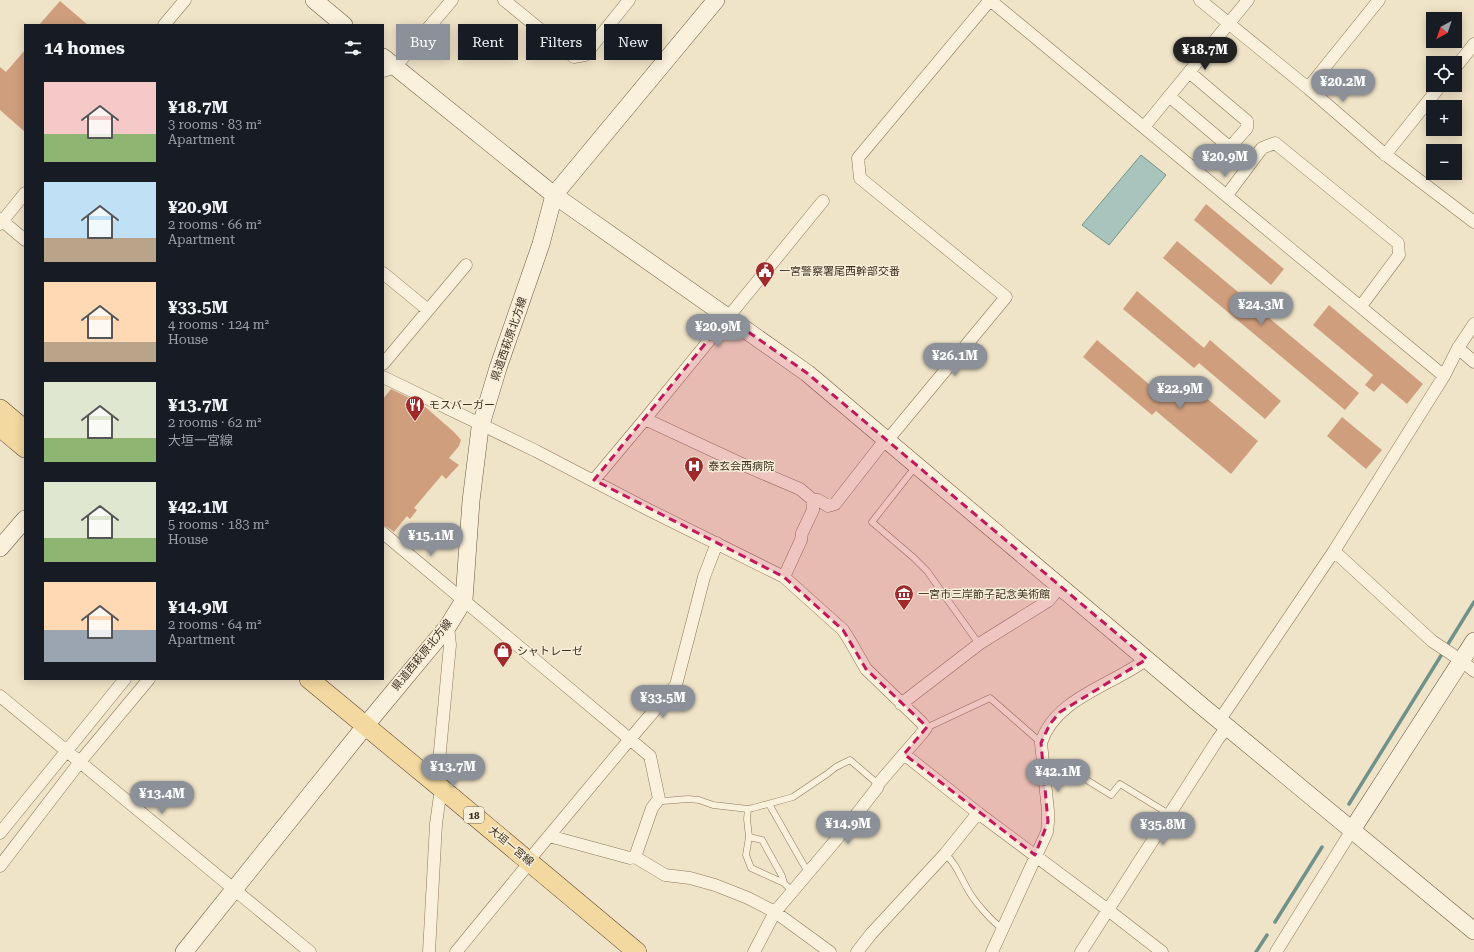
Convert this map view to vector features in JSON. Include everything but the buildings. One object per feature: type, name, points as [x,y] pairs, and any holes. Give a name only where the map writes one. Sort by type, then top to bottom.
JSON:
[{"type":"main road","points":[[0,409],[24,429]]},
{"type":"main road","points":[[0,427],[24,447]]},
{"type":"main road","name":"大垣一宮線","points":[[310,680],[369,721],[440,780],[532,858],[637,952]]},
{"type":"main road","name":"大垣一宮線","points":[[328,680],[369,721]]},
{"type":"main road","name":"大垣一宮線","points":[[532,858],[652,952]]},
{"type":"street","points":[[165,24],[185,0]]},
{"type":"street","points":[[314,0],[343,24]]},
{"type":"street","points":[[452,0],[387,65],[554,195],[807,373],[885,441],[1474,932]]},
{"type":"street","points":[[504,0],[574,57],[585,55],[629,0]]},
{"type":"street","name":"県道西萩原北方線","points":[[184,952],[369,721],[448,626],[464,600],[471,501],[481,424],[498,368],[541,244],[554,195],[716,0]]},
{"type":"street","points":[[645,419],[746,466],[800,489],[813,500],[818,500],[828,506],[835,504],[885,441],[1006,296],[860,178],[858,158],[990,0],[1444,376]]},
{"type":"street","points":[[1200,0],[1308,88],[1385,155],[1472,216]]},
{"type":"street","points":[[1144,127],[1248,0]]},
{"type":"street","points":[[1308,88],[1379,0]]},
{"type":"street","points":[[1462,59],[1474,44]]},
{"type":"street","points":[[1169,96],[1228,146],[1232,145],[1247,128],[1247,121],[1189,72]]},
{"type":"street","points":[[1385,155],[1435,92]]},
{"type":"street","points":[[1226,195],[1262,148],[1275,143],[1398,243],[1399,255],[1361,306]]},
{"type":"street","points":[[24,194],[1,221],[24,239]]},
{"type":"street","points":[[594,480],[823,201]]},
{"type":"street","points":[[384,363],[466,265]]},
{"type":"street","points":[[384,274],[428,310]]},
{"type":"street","points":[[1081,952],[1218,739],[1223,724],[1444,376],[1458,348],[1474,324]]},
{"type":"street","points":[[1458,348],[1474,362]]},
{"type":"street","points":[[386,382],[481,424],[594,480],[648,510],[784,577],[843,630],[866,669],[926,728],[878,784],[877,788],[841,834],[809,872],[788,887],[754,952]]},
{"type":"street","points":[[784,577],[813,510],[813,500]]},
{"type":"street","points":[[0,548],[24,520]]},
{"type":"street","points":[[384,534],[650,756],[659,799],[652,808],[635,857]]},
{"type":"street","points":[[456,952],[549,836],[676,685],[704,577],[717,543]]},
{"type":"street","points":[[1334,551],[1432,641],[1468,666]]},
{"type":"street","points":[[901,704],[979,644],[1048,602],[1060,587]]},
{"type":"street","points":[[429,952],[436,824],[450,645],[448,626]]},
{"type":"street","points":[[1276,952],[1352,830],[1468,666],[1474,641]]},
{"type":"street","points":[[992,952],[1047,832],[1048,822],[1042,741],[1050,724],[1060,712],[1147,659]]},
{"type":"street","points":[[0,833],[125,680]]},
{"type":"street","points":[[0,866],[79,763],[148,680]]},
{"type":"street","points":[[0,696],[79,763],[310,952]]},
{"type":"street","points":[[904,754],[978,813],[1036,855],[1162,952]]},
{"type":"street","points":[[858,952],[871,934],[945,854],[978,813]]},
{"type":"street","points":[[549,836],[630,858],[635,857],[665,875],[690,878],[715,885],[748,898],[775,912],[830,952]]},
{"type":"lane","points":[[916,466],[872,522],[914,558],[926,571],[979,644]]},
{"type":"lane","points":[[926,728],[990,698],[1038,740],[1042,741]]},
{"type":"lane","points":[[659,799],[663,801],[688,799],[699,800],[713,805],[748,809],[793,797],[836,767],[850,760],[878,784]]},
{"type":"lane","points":[[1043,765],[1048,765],[1082,777],[1111,795],[1120,784],[1169,814]]},
{"type":"lane","points":[[769,804],[809,872]]},
{"type":"lane","points":[[748,809],[749,837],[746,855],[751,868],[788,887]]},
{"type":"lane","points":[[749,837],[762,840],[788,887]]},
{"type":"lane","points":[[945,854],[950,858],[959,871],[967,889],[977,904],[1003,929]]},
{"type":"highlighted area","points":[[727,317],[807,373],[1147,659],[1060,712],[1050,724],[1041,743],[1048,822],[1035,855],[904,754],[927,727],[866,669],[843,630],[784,577],[594,480]]},
{"type":"water","points":[[1141,155],[1166,175],[1109,245],[1082,225]]},
{"type":"waterway","points":[[1448,644],[1474,602]]},
{"type":"waterway","points":[[1349,804],[1442,654]]},
{"type":"waterway","points":[[1275,922],[1322,847]]},
{"type":"waterway","points":[[1256,952],[1267,935]]},
{"type":"place","name":"一宮警察署尾西幹部交番","points":[[765,288]]},
{"type":"place","name":"モスバーガー","points":[[415,422]]},
{"type":"place","name":"泰玄会西病院","points":[[694,483]]},
{"type":"place","name":"一宮市三岸節子記念美術館","points":[[904,611]]},
{"type":"place","name":"シャトレーゼ","points":[[503,668]]}]
